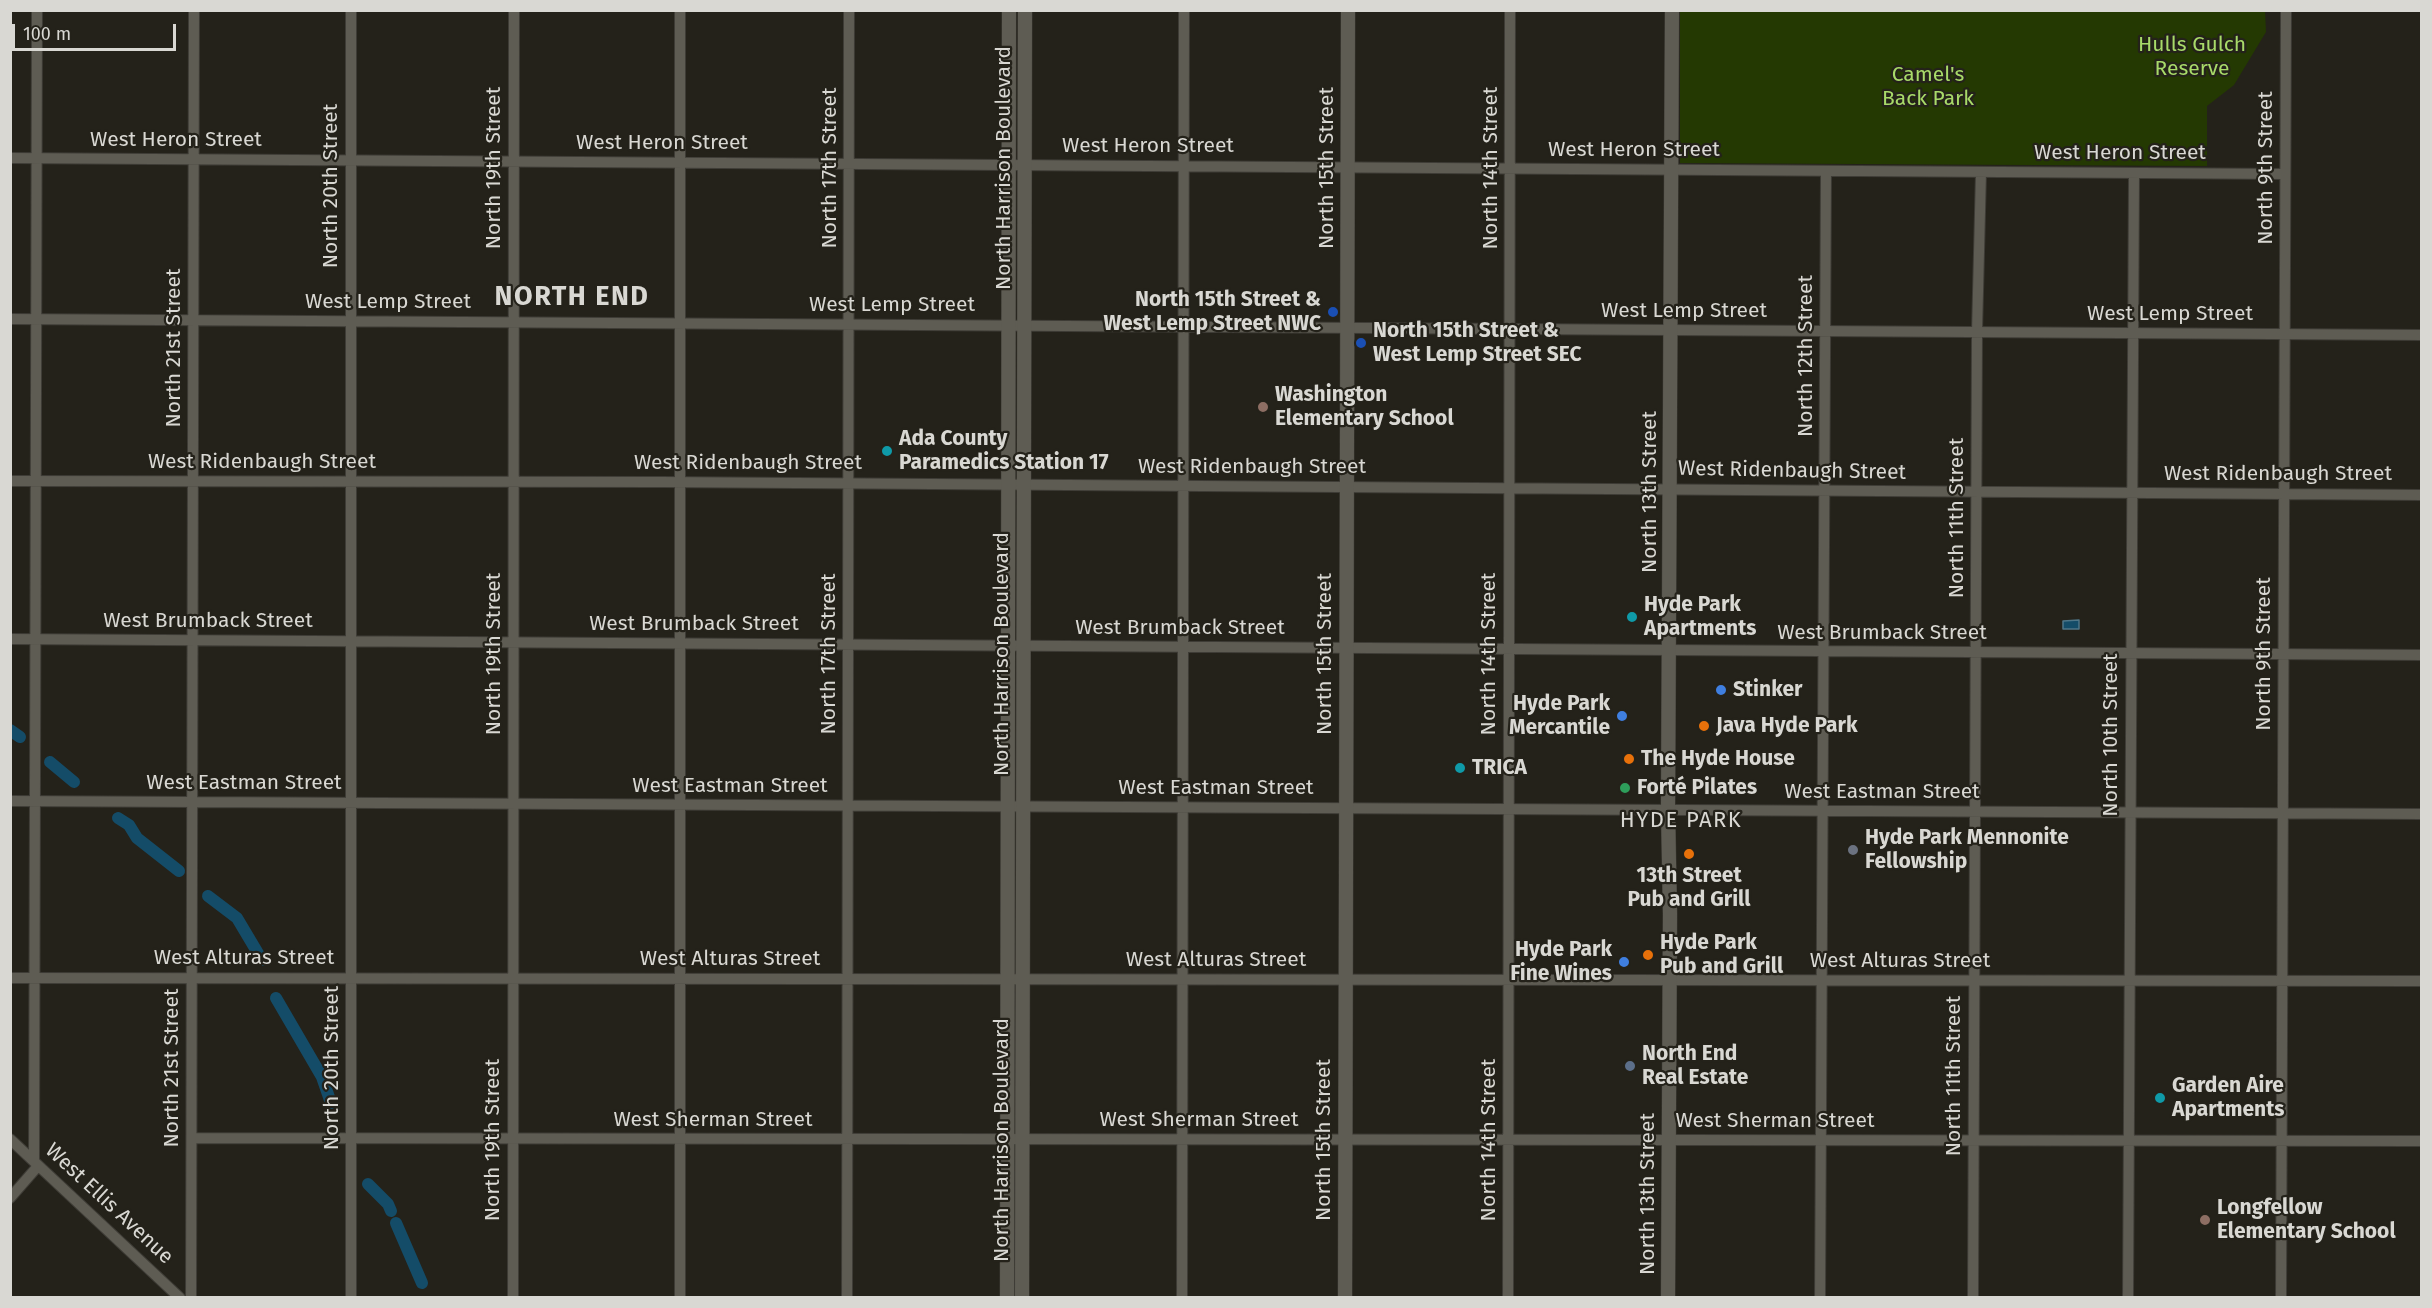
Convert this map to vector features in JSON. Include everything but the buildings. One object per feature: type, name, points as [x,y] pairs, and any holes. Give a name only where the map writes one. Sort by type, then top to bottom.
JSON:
[{"type":"street","points":[[10,1198],[36,1164],[37,10]]},
{"type":"street","name":"North 21st Street","points":[[191,1298],[194,10]]},
{"type":"street","name":"North 20th Street","points":[[351,10],[351,1298]]},
{"type":"street","name":"North 19th Street","points":[[513,1298],[514,322],[512,162],[514,10]]},
{"type":"street","points":[[680,10],[682,324],[680,1298]]},
{"type":"street","name":"North 17th Street","points":[[847,1298],[849,10]]},
{"type":"street","name":"North Harrison Boulevard","points":[[1007,1298],[1010,10]]},
{"type":"street","name":"North Harrison Boulevard","points":[[1022,1298],[1025,10]]},
{"type":"street","points":[[1182,1298],[1184,10]]},
{"type":"street","name":"North 15th Street","points":[[1345,1298],[1348,10]]},
{"type":"street","name":"North 14th Street","points":[[1508,1298],[1510,10]]},
{"type":"street","name":"North 13th Street","points":[[1668,1298],[1672,10]]},
{"type":"street","name":"North 9th Street","points":[[2281,1298],[2286,10]]},
{"type":"street","name":"West Heron Street","points":[[10,158],[2285,174]]},
{"type":"street","name":"North 12th Street","points":[[1820,1298],[1826,171]]},
{"type":"street","name":"North 11th Street","points":[[1973,1298],[1977,332],[1982,172]]},
{"type":"street","name":"North 10th Street","points":[[2128,1298],[2134,173]]},
{"type":"street","name":"West Lemp Street","points":[[10,319],[2421,335]]},
{"type":"street","name":"West Ridenbaugh Street","points":[[10,481],[681,482],[2421,495]]},
{"type":"street","name":"West Brumback Street","points":[[10,639],[2421,655]]},
{"type":"street","name":"West Eastman Street","points":[[10,801],[2421,814]]},
{"type":"street","name":"West Alturas Street","points":[[10,978],[2421,981]]},
{"type":"street","name":"West Sherman Street","points":[[192,1138],[2421,1141]]},
{"type":"street","name":"West Ellis Avenue","points":[[10,1139],[180,1298]]},
{"type":"green space","name":"Camel's Back Park","points":[[2265,10],[2266,32],[2234,85],[2207,106],[2207,166],[1680,163],[1680,11]]},
{"type":"water","points":[[2079,620],[2079,629],[2063,629],[2063,621]]},
{"type":"waterway","points":[[10,730],[20,737]]},
{"type":"waterway","points":[[50,762],[74,782]]},
{"type":"waterway","points":[[118,818],[129,825],[137,838],[179,871]]},
{"type":"waterway","points":[[208,896],[237,918],[262,960]]},
{"type":"waterway","points":[[276,998],[322,1077],[331,1103]]},
{"type":"waterway","points":[[368,1184],[388,1204],[391,1211]]},
{"type":"waterway","points":[[396,1223],[422,1283]]},
{"type":"place","name":"North 15th Street & West Lemp Street NWC","points":[[1333,312]]},
{"type":"place","name":"North 15th Street & West Lemp Street SEC","points":[[1361,343]]},
{"type":"place","name":"Washington Elementary School","points":[[1263,407]]},
{"type":"place","name":"Ada County Paramedics Station 17","points":[[887,451]]},
{"type":"place","name":"Hyde Park Apartments","points":[[1632,617]]},
{"type":"place","name":"Stinker","points":[[1721,690]]},
{"type":"place","name":"Hyde Park Mercantile","points":[[1622,716]]},
{"type":"place","name":"Java Hyde Park","points":[[1704,726]]},
{"type":"place","name":"The Hyde House","points":[[1629,759]]},
{"type":"place","name":"TRICA","points":[[1460,768]]},
{"type":"place","name":"Forté Pilates","points":[[1625,788]]},
{"type":"place","name":"Hyde Park Mennonite Fellowship","points":[[1853,850]]},
{"type":"place","name":"13th Street Pub and Grill","points":[[1689,854]]},
{"type":"place","name":"Hyde Park Pub and Grill","points":[[1648,955]]},
{"type":"place","name":"Hyde Park Fine Wines","points":[[1624,962]]},
{"type":"place","name":"North End Real Estate","points":[[1630,1066]]},
{"type":"place","name":"Garden Aire Apartments","points":[[2160,1098]]},
{"type":"place","name":"Longfellow Elementary School","points":[[2205,1220]]},
{"type":"district","name":"NORTH END","points":[[572,297]]},
{"type":"district","name":"HYDE PARK","points":[[1681,821]]},
{"type":"park label","name":"Hulls Gulch Reserve","points":[[2192,57]]}]
